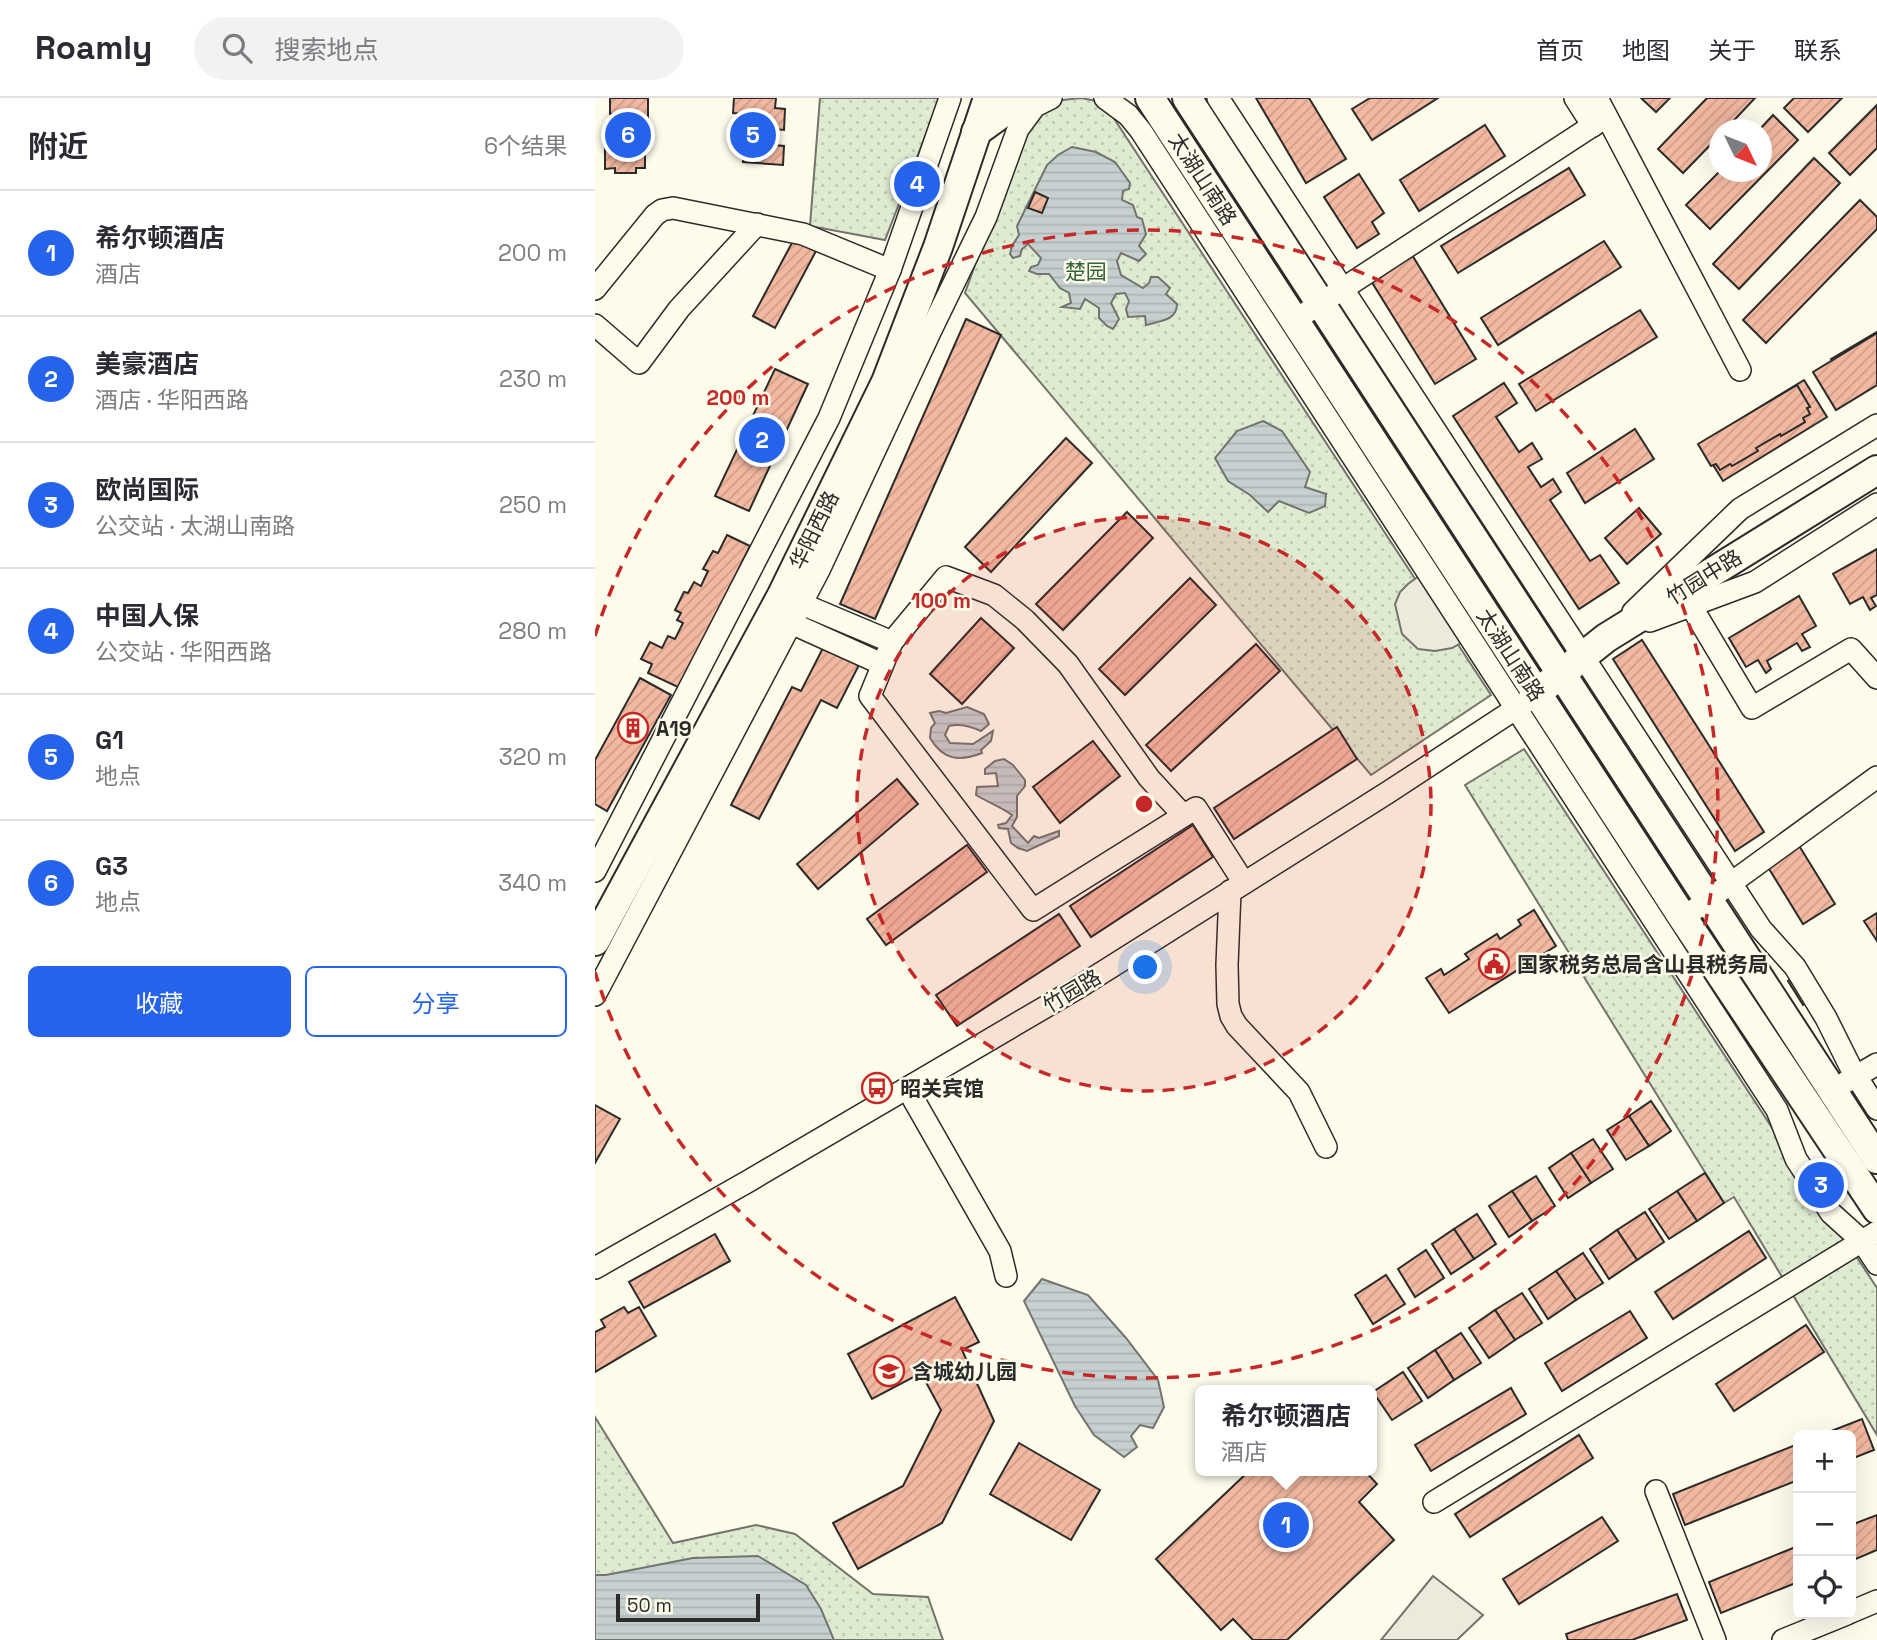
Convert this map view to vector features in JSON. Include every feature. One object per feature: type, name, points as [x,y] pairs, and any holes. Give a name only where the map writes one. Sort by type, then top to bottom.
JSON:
[{"type":"main road","name":"华阳西路","points":[[595,942],[787,609],[886,382],[938,247],[988,98]]},
{"type":"main road","points":[[976,132],[1023,98]]},
{"type":"main road","points":[[1132,98],[1154,104]]},
{"type":"main road","name":"太湖山南路","points":[[1187,98],[1332,296],[1844,1083],[1869,1106],[1877,1158]]},
{"type":"main road","name":"太湖山南路","points":[[1154,104],[1295,320],[1526,701],[1683,918],[1877,1209]]},
{"type":"main road","name":"竹园中路","points":[[1526,701],[1606,638],[1877,470]]},
{"type":"street","points":[[595,871],[829,418],[890,270],[950,98]]},
{"type":"street","points":[[595,995],[787,609],[819,570],[986,218],[1018,129],[1035,106],[1051,98]]},
{"type":"street","points":[[1105,98],[1128,115],[1141,131],[1526,701],[1777,1110],[1796,1159],[1831,1213],[1870,1237],[1877,1264]]},
{"type":"street","points":[[1218,98],[1332,296]]},
{"type":"street","points":[[1575,98],[1600,122],[1740,370]]},
{"type":"street","points":[[1597,98],[1600,122]]},
{"type":"street","points":[[1295,320],[1600,122]]},
{"type":"street","points":[[595,289],[655,215],[662,210],[684,209],[803,234],[890,270]]},
{"type":"street","points":[[595,325],[639,363],[679,309],[757,224]]},
{"type":"street","points":[[1606,638],[1739,509],[1877,425]]},
{"type":"street","points":[[1606,638],[1755,582],[1877,504]]},
{"type":"street","points":[[1183,816],[1149,778],[1068,664],[1025,620],[994,595],[946,577],[892,642],[870,695],[1033,910],[1196,808],[1237,887],[1227,965],[1231,1016],[1237,1026],[1299,1093],[1327,1147]]},
{"type":"street","points":[[1682,591],[1752,708],[1851,649],[1877,678]]},
{"type":"street","points":[[787,609],[892,642]]},
{"type":"street","points":[[787,609],[882,664]]},
{"type":"street","name":"竹园路","points":[[595,1268],[1076,989],[1526,701]]},
{"type":"street","points":[[1683,918],[1877,777]]},
{"type":"street","points":[[1844,1083],[1877,1064]]},
{"type":"street","points":[[907,1088],[1000,1251],[1006,1276]]},
{"type":"street","points":[[1434,1502],[1870,1237]]},
{"type":"street","points":[[1656,1491],[1715,1640]]},
{"type":"street","points":[[1856,1610],[1877,1601]]},
{"type":"street","points":[[1783,1640],[1834,1619]]},
{"type":"green space","points":[[820,98],[940,98],[885,240],[810,226]]},
{"type":"green space","name":"楚园","points":[[1081,98],[1097,101],[1111,114],[1491,695],[1371,775],[965,293],[1023,131],[1054,101]]},
{"type":"green space","points":[[1524,749],[1877,1288],[1877,1435],[1734,1197],[1724,1203],[1465,785]]},
{"type":"green space","points":[[595,1417],[673,1543],[756,1525],[795,1534],[873,1594],[928,1597],[943,1640],[595,1640]]},
{"type":"shaded area","points":[[1072,147],[1096,152],[1115,162],[1130,183],[1129,189],[1123,191],[1122,200],[1133,205],[1137,217],[1142,219],[1146,234],[1139,246],[1146,254],[1139,261],[1121,253],[1117,261],[1121,275],[1143,288],[1151,277],[1158,277],[1170,288],[1166,294],[1177,304],[1171,317],[1146,325],[1145,316],[1128,317],[1126,309],[1129,301],[1125,293],[1116,294],[1111,303],[1119,319],[1113,329],[1099,318],[1099,308],[1085,299],[1080,309],[1062,307],[1071,303],[1069,293],[1060,288],[1049,274],[1029,271],[1031,267],[1038,265],[1041,258],[1028,244],[1022,249],[1020,256],[1013,258],[1010,254],[1019,235],[1017,226],[1047,165]]},
{"type":"shaded area","points":[[1263,421],[1282,431],[1310,472],[1305,487],[1326,494],[1325,506],[1309,513],[1279,501],[1268,512],[1250,495],[1228,481],[1215,458],[1237,431]]},
{"type":"shaded area","points":[[1423,573],[1466,640],[1452,648],[1435,651],[1418,649],[1402,634],[1395,604],[1400,592]]},
{"type":"shaded area","points":[[967,707],[984,714],[989,724],[981,731],[965,726],[949,726],[945,735],[950,743],[973,744],[993,731],[991,741],[981,750],[982,753],[966,758],[946,755],[930,738],[931,728],[935,723],[930,713],[946,713]]},
{"type":"shaded area","points":[[1004,759],[1013,765],[1025,780],[1025,786],[1017,796],[1017,817],[1012,826],[1028,843],[1034,836],[1039,838],[1059,831],[1059,836],[1027,851],[1011,843],[1008,829],[999,828],[998,825],[1006,823],[1012,815],[976,795],[977,787],[998,786],[996,773],[985,774],[985,769],[995,761]]},
{"type":"shaded area","points":[[1042,1279],[1088,1295],[1158,1380],[1164,1407],[1153,1428],[1140,1425],[1131,1436],[1137,1447],[1124,1457],[1094,1435],[1075,1406],[1024,1301]]},
{"type":"shaded area","points":[[758,1556],[806,1585],[821,1609],[834,1640],[595,1640],[595,1575],[693,1558]]},
{"type":"shaded area","points":[[1433,1576],[1483,1615],[1457,1640],[1381,1640]]},
{"type":"building","points":[[610,98],[648,98],[645,168],[636,168],[636,173],[615,173],[615,168],[605,169],[605,147],[611,147],[611,120],[615,120],[615,114],[610,114]]},
{"type":"building","points":[[734,98],[776,98],[775,108],[785,109],[784,130],[775,129],[774,145],[784,146],[783,165],[743,162],[745,141],[732,140],[733,119],[743,120],[744,114],[733,113]]},
{"type":"building","points":[[1256,98],[1309,98],[1346,159],[1306,183]]},
{"type":"building","points":[[1370,98],[1438,98],[1372,140],[1352,109]]},
{"type":"building","points":[[1641,98],[1670,98],[1656,112]]},
{"type":"building","points":[[1707,98],[1755,98],[1735,119],[1709,119],[1709,146],[1683,173],[1658,149]]},
{"type":"building","points":[[1794,98],[1842,98],[1808,132],[1784,108]]},
{"type":"building","points":[[1877,105],[1877,148],[1850,175],[1829,153]]},
{"type":"building","points":[[1773,115],[1798,140],[1772,166],[1772,119],[1769,119]]},
{"type":"building","points":[[1485,125],[1505,156],[1419,211],[1400,180]]},
{"type":"building","points":[[1814,158],[1840,183],[1739,289],[1713,264]]},
{"type":"building","points":[[1569,168],[1585,195],[1458,273],[1441,246]]},
{"type":"building","points":[[1359,174],[1384,213],[1372,222],[1379,234],[1357,248],[1324,197]]},
{"type":"building","points":[[1709,182],[1756,182],[1710,229],[1686,205]]},
{"type":"building","points":[[1035,192],[1048,198],[1042,213],[1028,208]]},
{"type":"building","points":[[1860,200],[1877,217],[1877,229],[1766,343],[1743,320]]},
{"type":"building","points":[[794,239],[816,251],[775,328],[753,316]]},
{"type":"building","points":[[1604,241],[1621,267],[1498,345],[1481,318]]},
{"type":"building","points":[[1409,250],[1476,359],[1435,384],[1368,276]]},
{"type":"building","points":[[1640,310],[1657,337],[1536,411],[1519,384]]},
{"type":"building","points":[[966,319],[1001,335],[875,619],[840,604]]},
{"type":"building","points":[[1877,332],[1877,373],[1864,380],[1860,373],[1845,382],[1831,359]]},
{"type":"building","points":[[1877,333],[1877,385],[1836,410],[1813,372]]},
{"type":"building","points":[[775,369],[808,384],[749,511],[715,496]]},
{"type":"building","points":[[1804,380],[1827,417],[1723,481],[1700,444]]},
{"type":"building","points":[[1504,383],[1517,403],[1496,417],[1519,452],[1532,443],[1542,459],[1528,467],[1541,487],[1553,479],[1561,492],[1550,500],[1590,561],[1600,555],[1619,583],[1579,609],[1453,416]]},
{"type":"building","points":[[1797,385],[1810,407],[1807,408],[1810,414],[1803,418],[1805,422],[1756,448],[1758,451],[1732,466],[1730,464],[1720,470],[1716,464],[1711,466],[1698,444]]},
{"type":"building","points":[[1635,429],[1654,459],[1585,503],[1567,473]]},
{"type":"building","points":[[1066,438],[1092,463],[991,572],[965,547]]},
{"type":"building","points":[[1639,508],[1661,534],[1627,564],[1605,538]]},
{"type":"building","points":[[1127,512],[1153,538],[1063,630],[1036,604]]},
{"type":"building","points":[[727,535],[750,546],[680,688],[648,673],[652,664],[641,659],[650,642],[662,648],[668,636],[675,639],[683,623],[677,620],[681,613],[675,610],[684,592],[688,593],[694,582],[701,586],[708,571],[703,569],[713,551],[718,553]]},
{"type":"building","points":[[1877,549],[1877,595],[1871,598],[1876,606],[1870,610],[1863,597],[1850,604],[1833,574]]},
{"type":"building","points":[[1190,578],[1216,605],[1125,695],[1099,669]]},
{"type":"building","points":[[1799,596],[1816,626],[1802,634],[1810,647],[1802,651],[1797,643],[1767,661],[1771,669],[1766,673],[1758,660],[1746,667],[1729,638]]},
{"type":"building","points":[[981,618],[1014,648],[962,704],[930,674]]},
{"type":"building","points":[[1642,640],[1764,832],[1735,851],[1613,659]]},
{"type":"building","points":[[1256,644],[1280,671],[1171,771],[1146,745]]},
{"type":"building","points":[[824,646],[860,663],[837,708],[821,700],[759,819],[731,805],[792,687],[801,691]]},
{"type":"building","name":"A19","points":[[640,678],[671,695],[607,811],[595,804],[595,760]]},
{"type":"building","points":[[1337,727],[1357,759],[1234,839],[1214,808]]},
{"type":"building","points":[[1093,741],[1120,776],[1060,823],[1033,787]]},
{"type":"building","points":[[897,779],[918,804],[818,889],[797,864]]},
{"type":"building","points":[[1193,825],[1213,857],[1091,937],[1070,906]]},
{"type":"building","points":[[1798,844],[1835,904],[1803,924],[1766,864]]},
{"type":"building","points":[[967,845],[987,872],[886,945],[867,919]]},
{"type":"building","name":"国家税务总局含山县税务局","points":[[1534,910],[1556,946],[1449,1013],[1426,978],[1441,969],[1444,975],[1469,959],[1465,954],[1497,934],[1500,939],[1521,925],[1518,920]]},
{"type":"building","points":[[1877,913],[1877,941],[1864,921]]},
{"type":"building","points":[[1059,914],[1080,946],[957,1026],[936,995]]},
{"type":"building","points":[[1792,978],[1808,1002],[1803,1005],[1788,981]]},
{"type":"building","points":[[1651,1101],[1671,1131],[1649,1146],[1629,1116]]},
{"type":"building","points":[[595,1105],[620,1119],[595,1163]]},
{"type":"building","points":[[1629,1116],[1649,1146],[1626,1160],[1607,1130]]},
{"type":"building","points":[[1593,1139],[1613,1169],[1591,1183],[1571,1153]]},
{"type":"building","points":[[1571,1153],[1591,1183],[1568,1198],[1549,1168]]},
{"type":"building","points":[[1705,1173],[1724,1203],[1697,1221],[1677,1191]]},
{"type":"building","points":[[1536,1176],[1555,1206],[1532,1221],[1512,1191]]},
{"type":"building","points":[[1512,1191],[1532,1221],[1509,1237],[1489,1206]]},
{"type":"building","points":[[1677,1191],[1697,1221],[1669,1239],[1649,1209]]},
{"type":"building","points":[[1645,1212],[1664,1242],[1637,1260],[1617,1230]]},
{"type":"building","points":[[1477,1214],[1496,1244],[1474,1259],[1454,1229]]},
{"type":"building","points":[[1454,1229],[1474,1259],[1451,1274],[1432,1244]]},
{"type":"building","points":[[1617,1230],[1637,1260],[1609,1279],[1590,1249]]},
{"type":"building","points":[[1749,1231],[1766,1258],[1673,1319],[1655,1292]]},
{"type":"building","points":[[715,1234],[730,1261],[644,1308],[629,1282]]},
{"type":"building","points":[[1426,1250],[1444,1278],[1415,1297],[1398,1269]]},
{"type":"building","points":[[1583,1253],[1603,1283],[1576,1300],[1556,1271]]},
{"type":"building","points":[[1556,1271],[1576,1300],[1548,1319],[1529,1289]]},
{"type":"building","points":[[1386,1275],[1405,1304],[1373,1324],[1355,1295]]},
{"type":"building","points":[[1522,1293],[1542,1323],[1515,1340],[1495,1310]]},
{"type":"building","points":[[955,1297],[979,1342],[962,1350],[994,1421],[942,1523],[858,1569],[833,1523],[903,1486],[941,1410],[921,1373],[872,1399],[848,1354]]},
{"type":"building","points":[[624,1307],[628,1313],[639,1307],[656,1336],[595,1372],[595,1332],[605,1327],[601,1320]]},
{"type":"building","points":[[1495,1310],[1515,1340],[1489,1358],[1469,1328]]},
{"type":"building","points":[[1630,1311],[1647,1338],[1562,1391],[1545,1363]]},
{"type":"building","points":[[1806,1325],[1824,1352],[1734,1411],[1716,1384]]},
{"type":"building","points":[[1461,1333],[1481,1363],[1454,1380],[1435,1350]]},
{"type":"building","points":[[1435,1350],[1454,1380],[1428,1398],[1408,1368]]},
{"type":"building","points":[[1403,1372],[1422,1401],[1392,1420],[1377,1398],[1377,1389]]},
{"type":"building","points":[[1511,1388],[1526,1414],[1431,1471],[1415,1445]]},
{"type":"building","points":[[1862,1419],[1874,1450],[1856,1457],[1856,1430],[1834,1430]]},
{"type":"building","points":[[1579,1435],[1593,1458],[1470,1537],[1455,1514]]},
{"type":"building","points":[[1019,1443],[1100,1490],[1071,1540],[990,1494]]},
{"type":"building","points":[[1793,1446],[1793,1482],[1685,1525],[1673,1494]]},
{"type":"building","points":[[1244,1476],[1370,1476],[1377,1484],[1359,1502],[1394,1540],[1287,1640],[1253,1640],[1233,1619],[1221,1630],[1156,1559]]},
{"type":"building","points":[[1877,1515],[1877,1550],[1856,1559],[1856,1556],[1856,1523]]},
{"type":"building","points":[[1602,1517],[1618,1541],[1519,1604],[1503,1579]]},
{"type":"building","points":[[1793,1548],[1793,1584],[1721,1613],[1709,1582]]},
{"type":"building","points":[[1677,1594],[1687,1620],[1632,1640],[1568,1640],[1566,1634]]},
{"type":"place","name":"G3","points":[[628,135]]},
{"type":"place","name":"G1","points":[[753,135]]},
{"type":"place","name":"中国人保","points":[[917,184]]},
{"type":"place","name":"美豪酒店","points":[[762,440]]},
{"type":"place","name":"A19","points":[[633,728]]},
{"type":"place","name":"国家税务总局含山县税务局","points":[[1494,964]]},
{"type":"place","name":"昭关宾馆","points":[[877,1088]]},
{"type":"place","name":"欧尚国际","points":[[1821,1185]]},
{"type":"place","name":"含城幼儿园","points":[[889,1371]]},
{"type":"place","name":"希尔顿酒店","points":[[1286,1525]]}]
